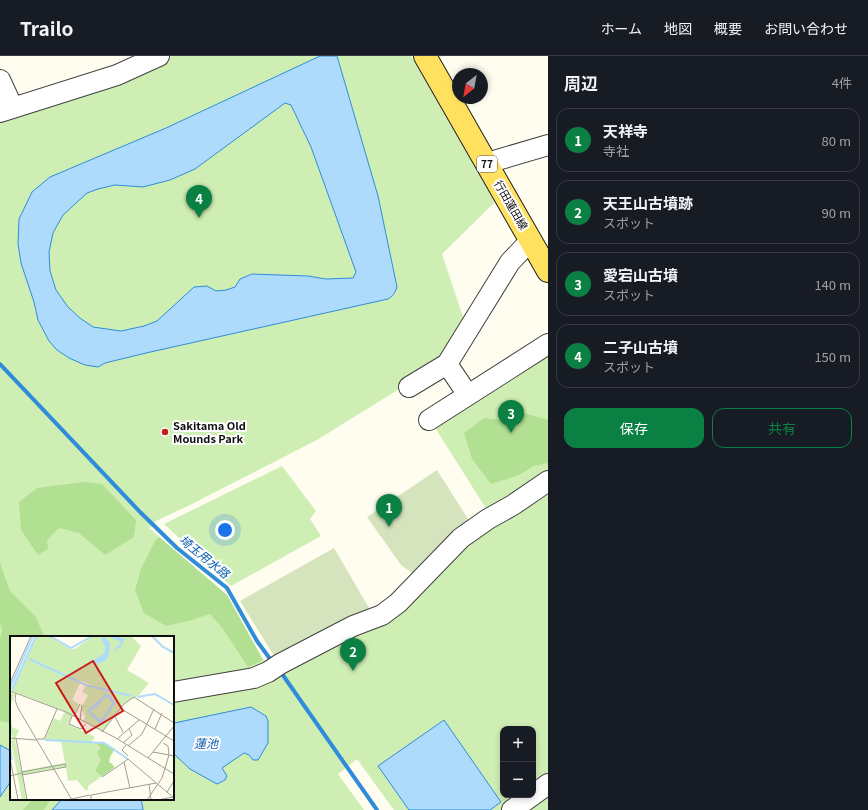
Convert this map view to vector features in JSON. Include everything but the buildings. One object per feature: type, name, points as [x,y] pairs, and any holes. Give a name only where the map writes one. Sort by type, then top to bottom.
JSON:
[{"type":"main road","name":"行田蓮田線","points":[[425,56],[548,271]]},
{"type":"street","points":[[0,80],[6,110],[118,66],[159,56]]},
{"type":"street","points":[[487,163],[548,145]]},
{"type":"street","points":[[409,387],[447,364],[510,262],[531,240]]},
{"type":"street","points":[[429,420],[548,344]]},
{"type":"street","points":[[447,364],[468,395]]},
{"type":"street","points":[[174,692],[254,678],[353,626],[382,615],[398,603],[461,538],[488,519],[513,505],[548,480]]},
{"type":"street","points":[[536,793],[548,784]]},
{"type":"street","points":[[512,810],[529,798]]},
{"type":"green space","name":"Sakitama Old Mounds Park","points":[[172,56],[411,56],[495,202],[442,254],[465,323],[441,363],[317,440],[156,521],[149,528],[227,595],[266,665],[381,610],[487,510],[432,423],[548,351],[548,810],[394,810],[357,759],[338,774],[364,810],[0,810],[0,118],[120,79]]},
{"type":"green space","points":[[524,413],[548,420],[548,463],[534,466],[519,475],[491,484],[472,459],[464,433],[484,418],[510,421]]},
{"type":"green space","points":[[282,466],[316,511],[310,519],[321,536],[231,586],[164,524]]},
{"type":"green space","points":[[437,470],[470,522],[415,575],[401,565],[367,517]]},
{"type":"green space","points":[[84,482],[102,484],[136,520],[134,537],[105,555],[79,533],[59,528],[47,540],[48,549],[38,555],[21,530],[19,502],[37,488]]},
{"type":"green space","points":[[159,537],[227,595],[263,660],[248,667],[223,629],[210,614],[166,626],[144,613],[135,590],[141,569],[155,541]]},
{"type":"green space","points":[[334,548],[372,613],[276,659],[240,601]]},
{"type":"green space","points":[[0,563],[10,591],[35,616],[45,636],[10,636],[10,723],[0,721],[0,638],[2,630],[0,623]]},
{"type":"green space","points":[[32,800],[50,800],[44,810],[23,810]]},
{"type":"water","points":[[320,56],[337,56],[378,196],[397,287],[394,294],[388,299],[146,353],[105,363],[98,367],[85,365],[69,358],[57,350],[49,341],[38,320],[34,302],[21,263],[18,244],[19,219],[32,192],[50,177],[166,128]],"holes":[[[285,103],[291,105],[311,147],[356,272],[353,278],[326,279],[308,276],[252,274],[240,279],[235,287],[226,290],[216,291],[207,286],[194,287],[157,321],[144,326],[121,331],[93,327],[68,307],[56,290],[50,271],[49,252],[53,233],[63,215],[87,193],[115,185],[143,187],[170,180],[195,169]]]},
{"type":"water","name":"蓮池","points":[[251,707],[266,716],[268,721],[268,743],[258,760],[253,760],[249,755],[244,753],[222,768],[227,776],[225,780],[217,784],[190,769],[174,754],[174,723]]},
{"type":"water","points":[[444,720],[501,802],[490,810],[409,810],[378,766]]},
{"type":"water","points":[[0,745],[10,750],[10,782],[0,797]]},
{"type":"water","points":[[61,800],[141,800],[143,810],[52,810]]},
{"type":"waterway","name":"埼玉用水路","points":[[0,364],[140,512],[177,548],[227,588],[257,641],[273,663]]},
{"type":"waterway","name":"埼玉用水路","points":[[280,671],[377,810]]},
{"type":"place","name":"二子山古墳","points":[[199,218]]},
{"type":"place","name":"Sakitama Old Mounds Park","points":[[165,432]]},
{"type":"place","name":"愛宕山古墳","points":[[511,433]]},
{"type":"place","name":"天祥寺","points":[[389,527]]},
{"type":"place","name":"天王山古墳跡","points":[[353,671]]}]
